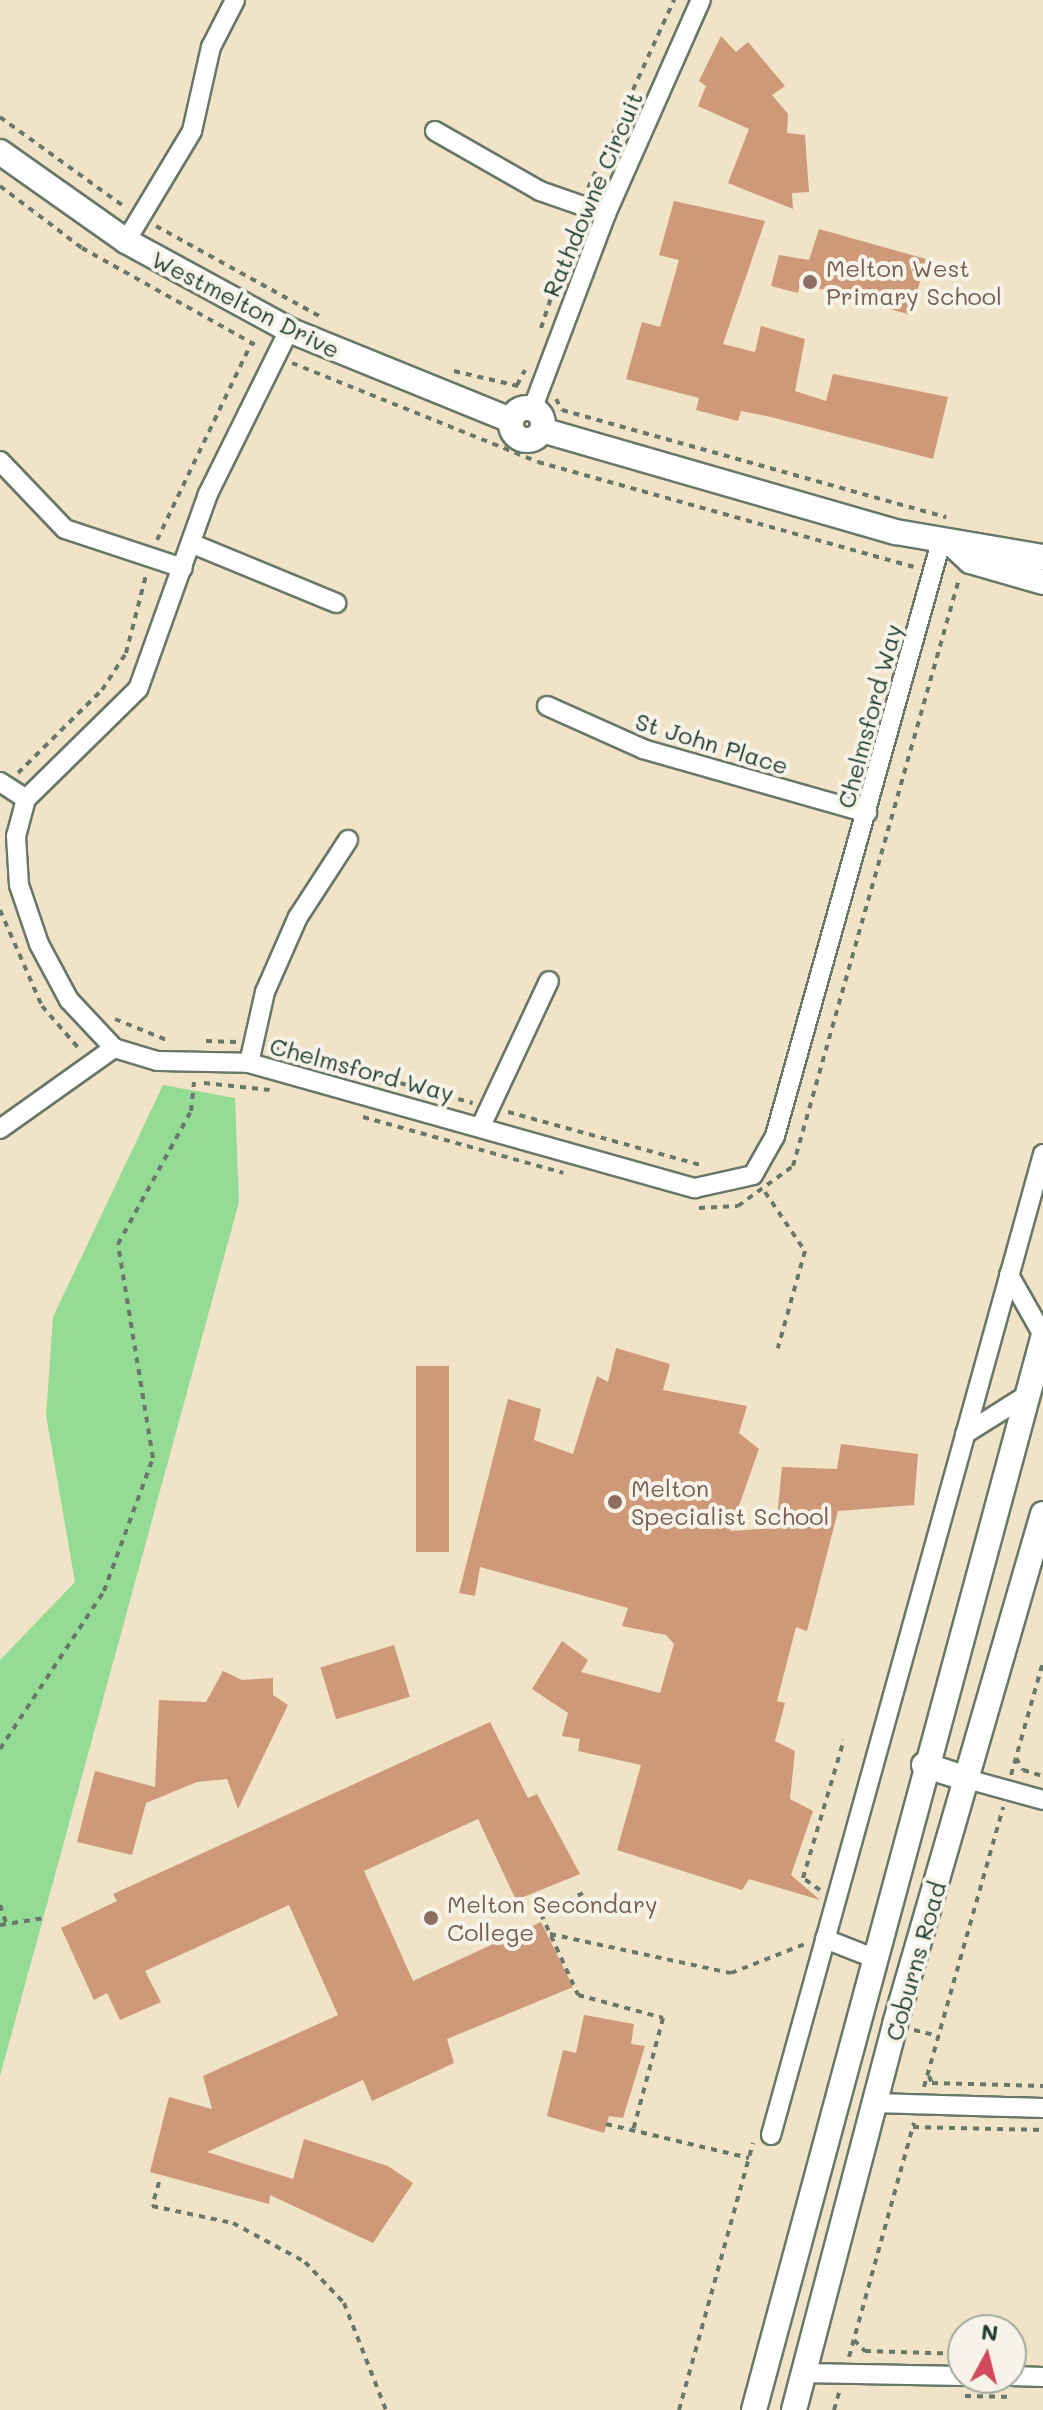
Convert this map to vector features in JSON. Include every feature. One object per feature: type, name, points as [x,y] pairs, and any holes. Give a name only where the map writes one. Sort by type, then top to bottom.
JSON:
[{"type":"street","points":[[126,241],[192,131],[211,47],[235,0]]},
{"type":"street","name":"Rathdowne Circuit","points":[[531,413],[606,214],[701,0]]},
{"type":"street","points":[[435,131],[540,191],[606,214]]},
{"type":"street","name":"Westmelton Drive","points":[[0,152],[126,241],[289,330],[531,413],[949,535],[1043,557]]},
{"type":"street","points":[[0,1129],[114,1048],[69,1000],[39,944],[19,885],[16,836],[26,799],[138,689],[193,544],[208,494],[289,330]]},
{"type":"street","points":[[0,461],[65,529],[151,560],[183,568]]},
{"type":"street","name":"Westmelton Drive","points":[[949,535],[970,561],[1043,582]]},
{"type":"street","name":"Chelmsford Way","points":[[114,1048],[157,1061],[251,1054],[481,1126],[695,1188],[753,1175],[775,1136],[949,535]]},
{"type":"street","points":[[193,544],[336,603]]},
{"type":"street","name":"St John Place","points":[[547,706],[643,749],[867,813]]},
{"type":"street","points":[[4,785],[26,799]]},
{"type":"street","points":[[251,1054],[265,992],[298,917],[348,840]]},
{"type":"street","points":[[481,1126],[549,981]]},
{"type":"street","points":[[771,2135],[819,1941],[1043,1154]]},
{"type":"street","name":"Coburns Road","points":[[754,2410],[871,1957],[1043,1336],[1009,1275]]},
{"type":"street","points":[[965,1434],[1027,1395]]},
{"type":"street","name":"Coburns Road","points":[[794,2410],[875,2103],[1043,1514]]},
{"type":"street","points":[[924,1765],[1043,1800]]},
{"type":"street","name":"Coburns Road","points":[[819,1941],[871,1957]]},
{"type":"street","points":[[875,2103],[1043,2108]]},
{"type":"street","points":[[803,2373],[947,2376]]},
{"type":"path","points":[[0,117],[142,217],[328,320]]},
{"type":"path","points":[[4,785],[102,690],[126,653],[151,560],[251,344]]},
{"type":"path","points":[[288,369],[296,365]]},
{"type":"path","points":[[445,368],[531,413],[554,396],[562,410],[949,535]]},
{"type":"path","points":[[913,580],[916,567]]},
{"type":"path","points":[[686,1204],[738,1206],[765,1192],[793,1166],[959,579]]},
{"type":"path","points":[[0,910],[42,1006],[69,1044],[96,1060]]},
{"type":"path","points":[[102,1011],[137,1033],[180,1041]]},
{"type":"path","points":[[191,1041],[490,1107],[714,1168]]},
{"type":"path","points":[[181,1081],[283,1094]]},
{"type":"path","points":[[0,1749],[104,1591],[153,1458],[118,1244],[191,1111],[194,1082]]},
{"type":"path","points":[[352,1114],[567,1174]]},
{"type":"path","points":[[765,1192],[805,1251],[778,1348]]},
{"type":"path","points":[[834,2410],[1043,1662]]},
{"type":"path","points":[[822,1906],[826,1894],[803,1878],[844,1740]]},
{"type":"path","points":[[1016,1758],[1023,1770],[1043,1776]]},
{"type":"path","points":[[583,1893],[541,1914],[578,1995],[663,2018],[633,2131]]},
{"type":"path","points":[[0,1905],[6,1922]]},
{"type":"path","points":[[0,1925],[44,1918]]},
{"type":"path","points":[[550,1934],[731,1973],[819,1941]]},
{"type":"path","points":[[928,2074],[932,2083],[1043,2086]]},
{"type":"path","points":[[606,2124],[749,2158]]},
{"type":"path","points":[[913,2127],[1043,2130]]},
{"type":"path","points":[[159,2182],[152,2206],[233,2223],[305,2262],[344,2303],[386,2410]]},
{"type":"path","points":[[679,2410],[736,2213]]},
{"type":"path","points":[[854,2339],[865,2351],[947,2354]]},
{"type":"green space","points":[[163,1085],[235,1098],[239,1202],[0,2076],[0,1660],[75,1582],[46,1415],[53,1317]]},
{"type":"building","points":[[721,36],[736,52],[748,42],[785,86],[772,95],[788,114],[787,133],[805,135],[809,192],[792,193],[793,209],[728,183],[749,129],[698,106],[706,86],[699,81]]},
{"type":"building","points":[[674,201],[765,221],[723,344],[755,352],[761,326],[805,339],[795,391],[826,401],[833,374],[948,397],[933,459],[741,411],[738,421],[696,410],[699,398],[626,379],[642,322],[660,327],[679,260],[659,255]]},
{"type":"building","points":[[819,229],[926,259],[911,315],[800,283],[798,293],[771,286],[779,255],[809,260]]},
{"type":"building","points":[[616,1348],[670,1364],[663,1390],[747,1406],[739,1433],[759,1449],[730,1531],[776,1528],[782,1467],[837,1469],[841,1444],[918,1454],[914,1505],[838,1511],[807,1631],[796,1627],[777,1701],[785,1703],[775,1741],[795,1751],[790,1799],[813,1811],[791,1875],[820,1900],[749,1879],[742,1890],[617,1850],[641,1765],[578,1751],[580,1739],[562,1736],[568,1713],[532,1689],[562,1641],[588,1660],[581,1672],[660,1693],[674,1644],[666,1635],[622,1626],[628,1608],[480,1567],[475,1596],[459,1593],[508,1399],[541,1409],[534,1440],[573,1454],[597,1376],[608,1382]]},
{"type":"building","points":[[416,1366],[449,1366],[449,1552],[416,1552]]},
{"type":"building","points":[[394,1645],[410,1697],[336,1719],[320,1668]]},
{"type":"building","points":[[223,1671],[242,1680],[273,1678],[273,1695],[288,1705],[238,1809],[227,1779],[197,1782],[146,1803],[132,1855],[77,1842],[95,1771],[155,1787],[159,1700],[206,1702]]},
{"type":"building","points":[[490,1722],[528,1798],[537,1794],[580,1874],[516,1900],[478,1819],[364,1871],[413,1981],[541,1922],[573,1987],[447,2039],[454,2063],[372,2101],[363,2080],[207,2152],[293,2179],[304,2139],[388,2166],[413,2183],[373,2243],[270,2195],[269,2204],[150,2172],[169,2097],[212,2109],[203,2076],[338,2015],[289,1905],[145,1971],[161,2002],[120,2020],[107,1993],[94,2000],[61,1928],[117,1901],[113,1894]]},
{"type":"building","points":[[584,2015],[634,2024],[631,2044],[645,2046],[623,2118],[609,2116],[604,2133],[547,2116],[563,2050],[576,2053]]},
{"type":"place","name":"Melton West Primary School","points":[[810,282]]},
{"type":"place","name":"Melton Specialist School","points":[[615,1502]]},
{"type":"place","name":"Melton Secondary College","points":[[431,1918]]}]
